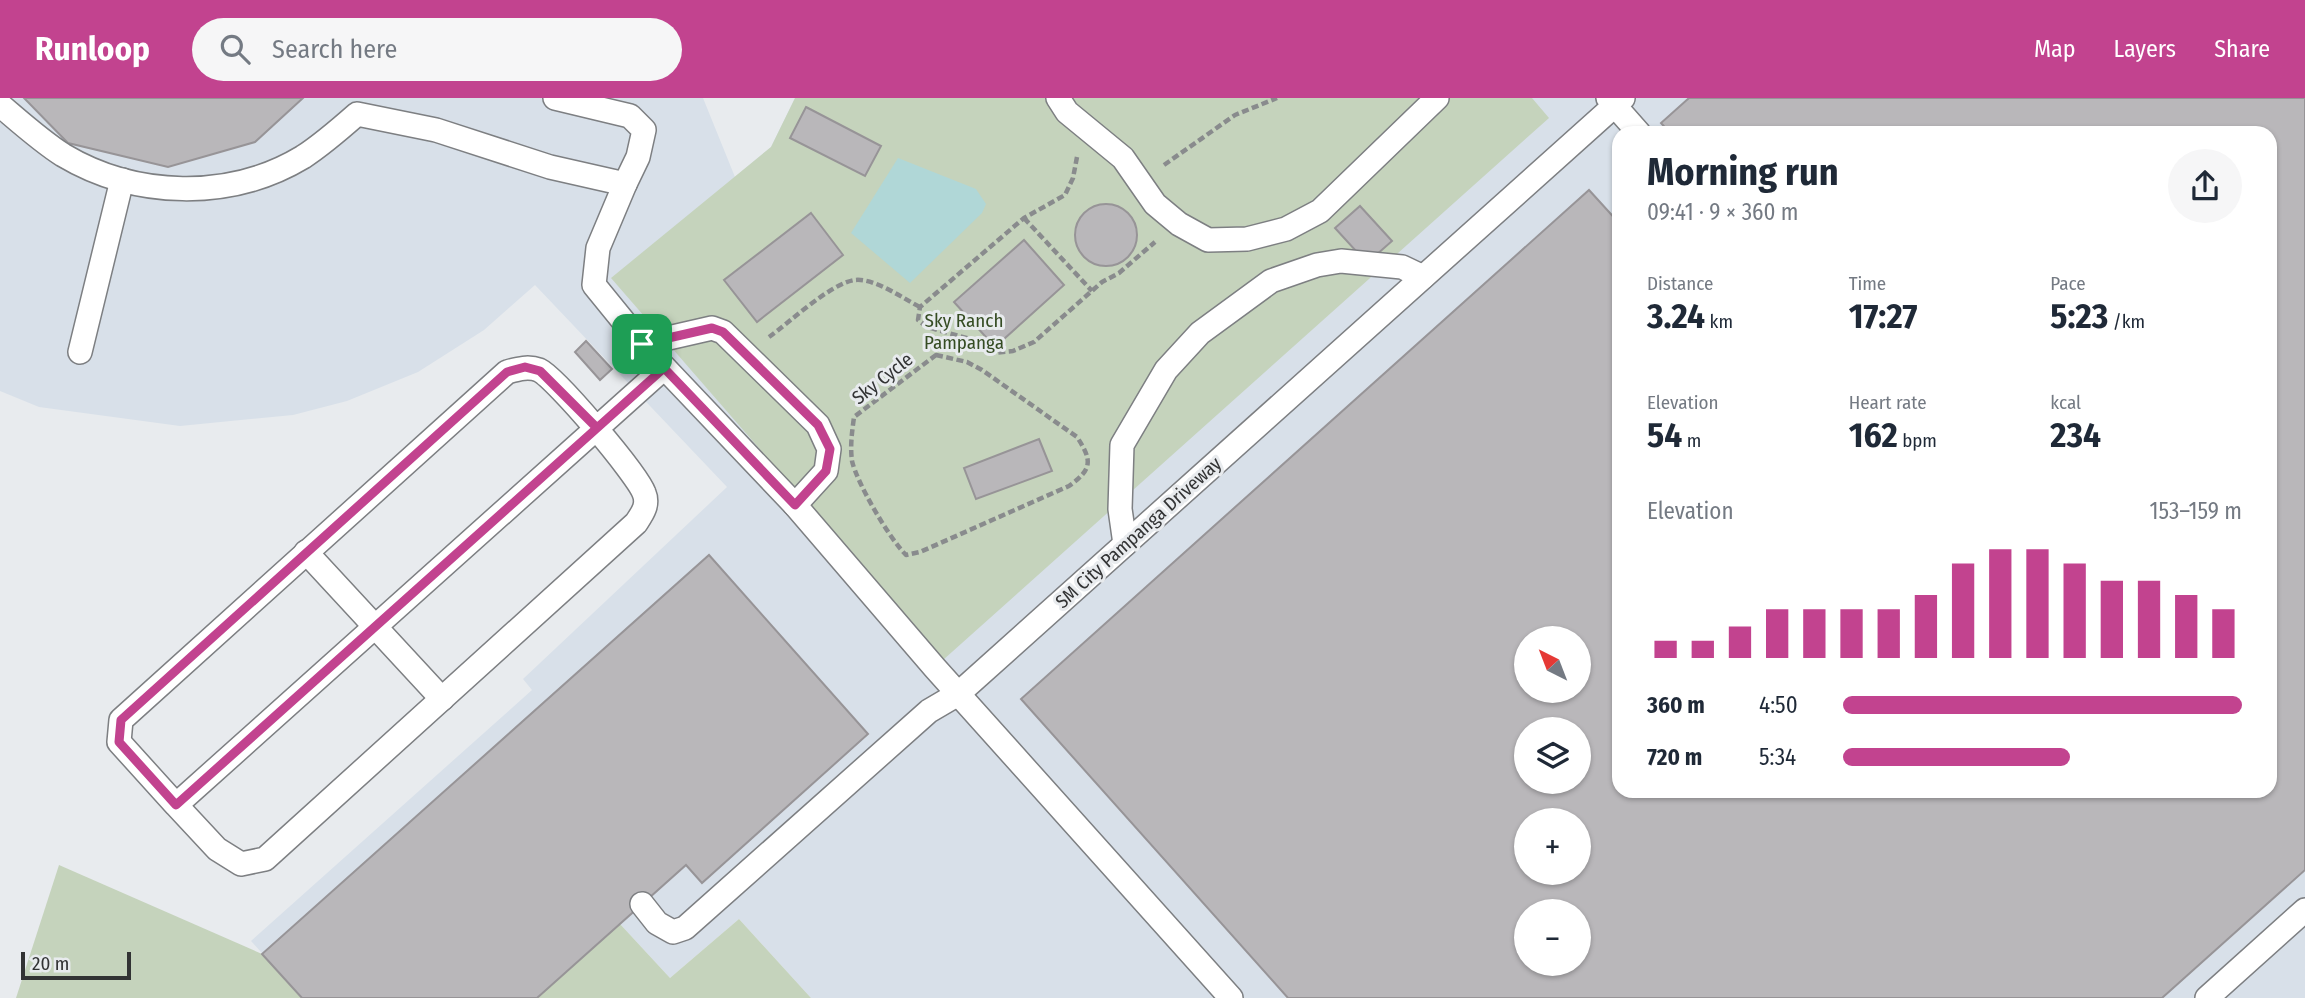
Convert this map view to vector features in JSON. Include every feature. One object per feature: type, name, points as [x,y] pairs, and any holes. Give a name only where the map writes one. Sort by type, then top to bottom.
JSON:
[{"type":"lane","points":[[555,98],[630,117],[643,130],[638,156],[598,248],[594,285],[642,344],[795,505],[958,694],[1231,998]]},
{"type":"lane","points":[[1058,98],[1066,112],[1124,159],[1155,204],[1177,222],[1208,240],[1247,239],[1286,229],[1320,211],[1437,98]]},
{"type":"lane","points":[[1615,100],[1635,126]]},
{"type":"lane","name":"SM City Pampanga Driveway","points":[[642,904],[657,923],[673,932],[685,928],[929,710],[958,694],[1423,277],[1615,100]]},
{"type":"lane","points":[[0,105],[61,154],[122,180],[170,189],[238,183],[270,172],[301,158],[357,114],[436,130],[550,167],[625,184]]},
{"type":"lane","points":[[80,352],[122,180]]},
{"type":"lane","points":[[1125,544],[1120,509],[1122,445],[1166,370],[1200,333],[1271,281],[1317,265],[1341,261],[1402,267],[1423,277]]},
{"type":"lane","points":[[642,344],[712,328],[723,332],[818,425],[830,449],[826,471],[795,505]]},
{"type":"lane","points":[[525,367],[540,371],[597,428],[645,494],[645,508],[636,523],[265,859],[241,864],[217,849],[119,742],[121,720],[507,372],[525,367]]},
{"type":"lane","points":[[176,805],[664,368]]},
{"type":"lane","points":[[306,552],[442,699]]},
{"type":"lane","points":[[2207,998],[2305,910]]},
{"type":"path","points":[[1139,180],[1181,155],[1235,115],[1277,98]]},
{"type":"path","points":[[1084,126],[1073,178],[1065,195],[1024,218],[920,307],[918,320],[927,327],[970,339],[993,353],[1003,353],[1034,342],[1092,291],[1135,261],[1177,222]]},
{"type":"path","points":[[1024,218],[1092,291]]},
{"type":"path","points":[[746,354],[839,285],[856,280],[872,283],[920,307]]},
{"type":"path","name":"Sky Cycle","points":[[936,355],[967,362],[1077,437],[1086,450],[1089,462],[1083,476],[1045,497],[920,552],[906,555],[886,531],[853,464],[850,443],[854,417],[936,355]]},
{"type":"shaded area","points":[[0,98],[703,98],[735,177],[771,147],[795,98],[2305,98],[2305,998],[811,998],[739,919],[670,978],[620,924],[537,998],[302,998],[251,941],[532,690],[523,679],[727,487],[535,285],[484,330],[418,372],[347,401],[293,415],[180,426],[39,407],[0,391]]},
{"type":"green space","name":"Sky Ranch Pampanga","points":[[795,98],[1532,98],[1549,118],[943,660],[611,278],[771,147]]},
{"type":"green space","points":[[59,865],[262,954],[302,998],[16,998]]},
{"type":"green space","points":[[739,919],[811,998],[537,998],[620,924],[670,978]]},
{"type":"water","points":[[898,158],[976,189],[986,204],[982,213],[910,283],[851,233]]},
{"type":"building","points":[[24,98],[303,98],[255,142],[168,167],[68,143]]},
{"type":"building","points":[[1689,98],[2305,98],[2305,870],[2162,998],[1288,998],[1021,699],[1589,190],[1612,215],[1612,798],[2277,798],[2277,126],[1664,126],[1661,123]]},
{"type":"building","points":[[806,107],[881,146],[865,176],[790,138]]},
{"type":"building","points":[[1100,204],[1112,204],[1128,213],[1135,223],[1135,247],[1128,257],[1112,266],[1100,266],[1089,261],[1080,252],[1075,241],[1075,229],[1080,218],[1089,209]]},
{"type":"building","points":[[1360,206],[1392,241],[1367,263],[1335,228]]},
{"type":"building","points":[[811,213],[843,255],[757,322],[724,280]]},
{"type":"building","points":[[1024,240],[1064,285],[995,347],[954,302]]},
{"type":"building","points":[[586,341],[612,369],[600,380],[575,352]]},
{"type":"building","points":[[1039,439],[1052,471],[976,499],[964,468]]},
{"type":"building","points":[[709,555],[868,734],[702,883],[686,865],[537,998],[302,998],[262,954]]},
{"type":"route","points":[[642,344],[664,368],[176,805],[119,742],[121,720],[507,372],[525,367],[540,371],[597,428],[664,368],[795,505],[826,471],[830,449],[818,425],[723,332],[712,328],[642,344]]}]
